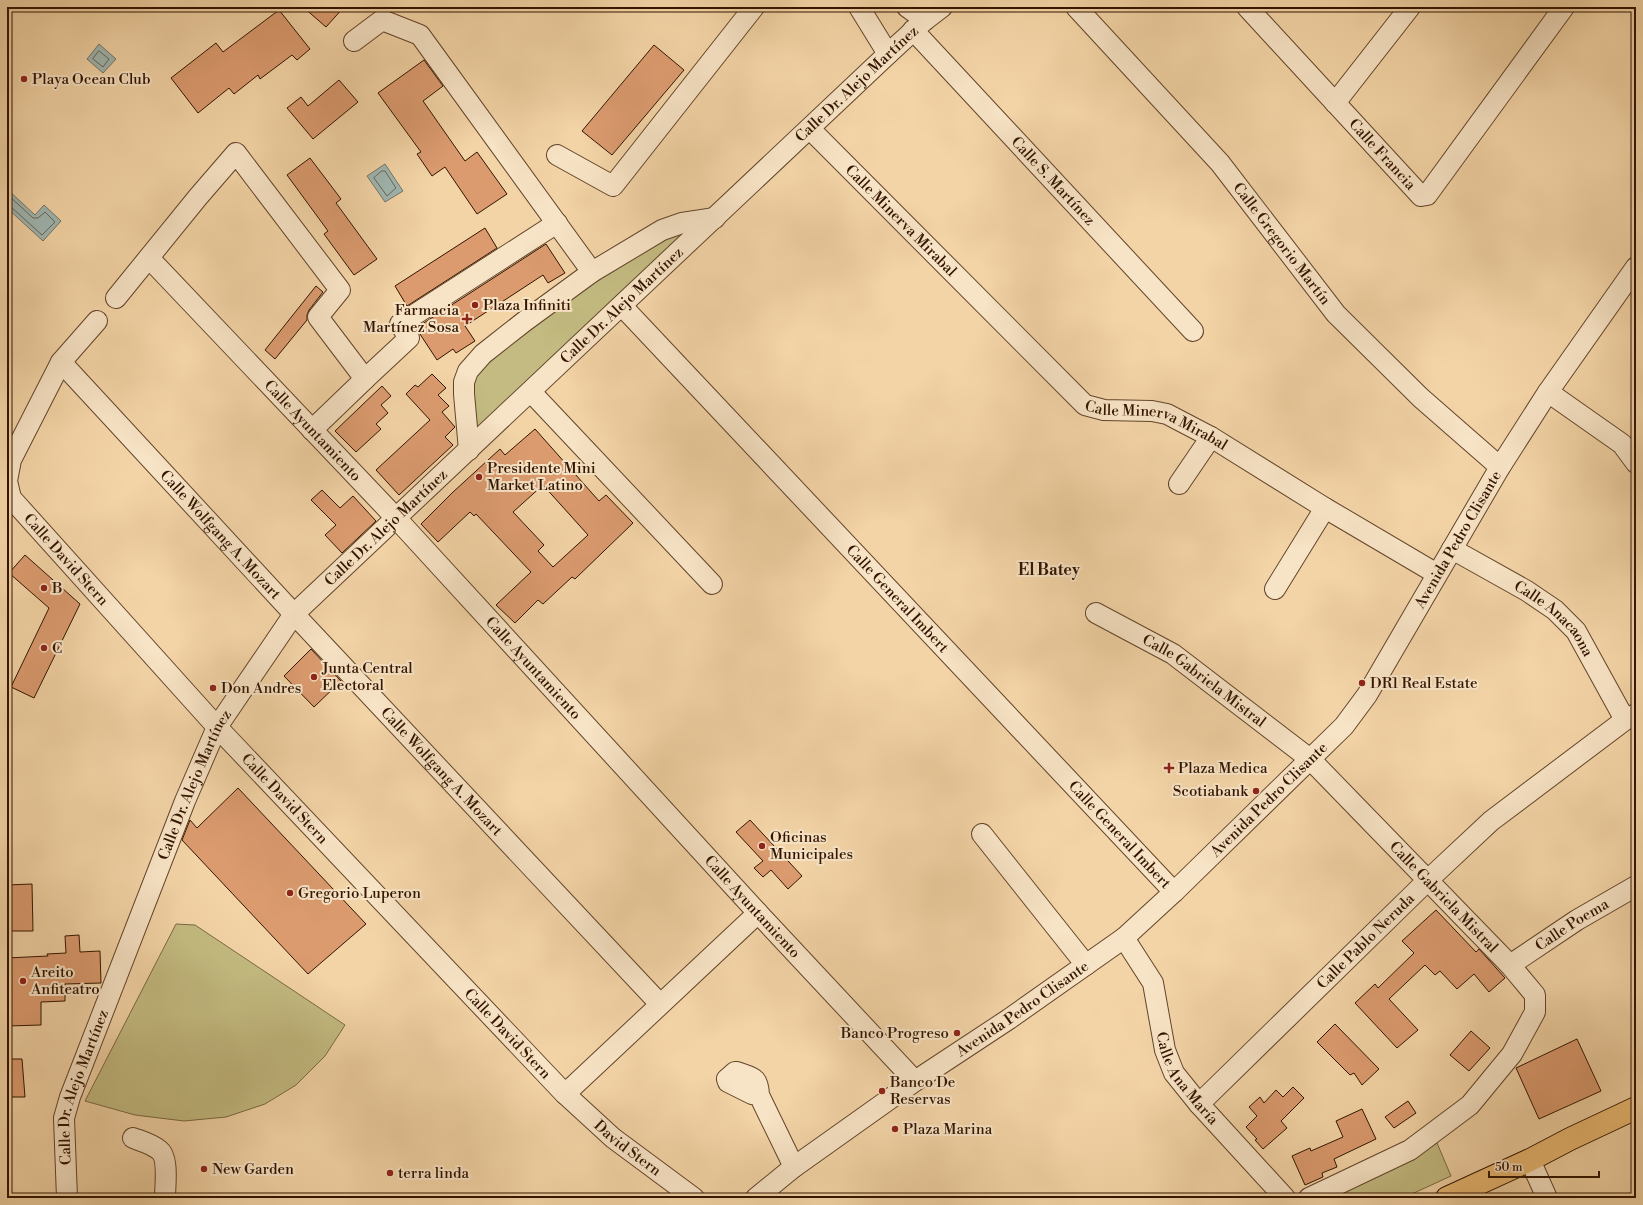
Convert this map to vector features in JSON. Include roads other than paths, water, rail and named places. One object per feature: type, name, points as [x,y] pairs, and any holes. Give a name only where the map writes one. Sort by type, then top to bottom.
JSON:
[{"type":"main road","points":[[1447,1198],[1530,1160],[1570,1139],[1636,1108]]},
{"type":"street","points":[[557,155],[613,186],[754,7]]},
{"type":"street","points":[[859,7],[888,54]]},
{"type":"street","name":"Calle S. Martínez","points":[[907,7],[919,25],[1193,331]]},
{"type":"street","name":"Calle Dr. Alejo Martínez","points":[[67,1198],[64,1124],[70,1097],[185,801],[217,727],[294,614],[888,54],[919,25],[942,7]]},
{"type":"street","name":"Calle Gregorio Martín","points":[[1076,7],[1220,163],[1336,314],[1421,398],[1500,467]]},
{"type":"street","name":"Calle Francia","points":[[1247,7],[1421,196],[1427,195],[1564,7]]},
{"type":"street","points":[[1335,103],[1410,7]]},
{"type":"street","points":[[354,41],[382,20],[420,35],[592,272]]},
{"type":"street","name":"Calle Minerva Mirabal","points":[[810,129],[1085,405],[1104,410],[1160,411],[1167,414],[1211,437],[1325,508],[1437,574]]},
{"type":"street","points":[[116,298],[198,197],[236,153],[340,290],[318,317],[365,379]]},
{"type":"street","points":[[469,450],[464,382],[468,371],[483,354],[524,321],[592,272],[662,230],[682,222],[715,218]]},
{"type":"street","points":[[312,430],[409,338],[400,324],[557,224]]},
{"type":"street","name":"Calle Ayuntamiento","points":[[149,258],[396,518],[758,914],[915,1081]]},
{"type":"street","name":"Avenida Pedro Clisante","points":[[756,1198],[794,1167],[915,1081],[1009,1019],[1124,938],[1174,892],[1344,726],[1367,695],[1500,467],[1548,392],[1636,267]]},
{"type":"street","name":"Calle General Imbert","points":[[622,306],[1174,892]]},
{"type":"street","points":[[61,362],[97,321]]},
{"type":"street","name":"Calle David Stern","points":[[61,362],[11,460],[7,481],[11,498],[217,727],[564,1094]]},
{"type":"street","name":"Calle Wolfgang A. Mozart","points":[[61,362],[294,614],[660,1004]]},
{"type":"street","points":[[530,392],[712,584]]},
{"type":"street","points":[[1548,392],[1622,444],[1636,463]]},
{"type":"street","points":[[1179,484],[1211,437]]},
{"type":"street","points":[[1275,589],[1325,508]]},
{"type":"street","name":"Calle Anacaona","points":[[1452,549],[1527,591],[1555,610],[1576,631],[1630,717]]},
{"type":"street","name":"Calle Gabriela Mistral","points":[[1096,612],[1173,654],[1310,759],[1510,965],[1535,994],[1535,1012],[1512,1054],[1470,1105],[1410,1150],[1309,1198]]},
{"type":"street","name":"Calle Pablo Neruda","points":[[1199,1104],[1428,880],[1491,822],[1630,717]]},
{"type":"street","points":[[982,834],[1086,965]]},
{"type":"street","name":"Calle Poema","points":[[1510,965],[1576,920],[1636,886]]},
{"type":"street","points":[[564,1094],[758,914]]},
{"type":"street","name":"Calle Ana María","points":[[1124,938],[1153,983],[1165,1050],[1168,1062],[1174,1073],[1199,1104],[1285,1198]]},
{"type":"street","name":"David Stern","points":[[564,1094],[613,1138],[694,1198]]},
{"type":"street","points":[[759,1095],[794,1167]]},
{"type":"street","points":[[133,1138],[158,1149],[163,1154],[165,1165],[165,1198]]},
{"type":"street","points":[[1530,1160],[1547,1198]]},
{"type":"water","points":[[99,44],[116,59],[103,73],[87,59]]},
{"type":"water","points":[[385,164],[403,191],[385,202],[367,176]]},
{"type":"water","points":[[7,189],[35,215],[44,205],[61,221],[43,241],[7,208]]},
{"type":"place","name":"Playa Ocean Club","points":[[24,79]]},
{"type":"place","name":"Plaza Infiniti","points":[[475,305]]},
{"type":"place","name":"Farmacia Martínez Sosa","points":[[467,319]]},
{"type":"place","name":"Presidente Mini Market Latino","points":[[479,477]]},
{"type":"place","name":"B","points":[[44,588]]},
{"type":"place","name":"C","points":[[44,648]]},
{"type":"place","name":"Junta Central Electoral","points":[[314,677]]},
{"type":"place","name":"DR1 Real Estate","points":[[1362,683]]},
{"type":"place","name":"Don Andres","points":[[213,688]]},
{"type":"place","name":"Plaza Medica","points":[[1169,768]]},
{"type":"place","name":"Scotiabank","points":[[1256,791]]},
{"type":"place","name":"Oficinas Municipales","points":[[762,846]]},
{"type":"place","name":"Gregorio Luperon","points":[[290,893]]},
{"type":"place","name":"Areito Anfiteatro","points":[[23,981]]},
{"type":"place","name":"Banco Progreso","points":[[957,1033]]},
{"type":"place","name":"Banco De Reservas","points":[[882,1091]]},
{"type":"place","name":"Plaza Marina","points":[[895,1129]]},
{"type":"place","name":"New Garden","points":[[204,1169]]},
{"type":"place","name":"terra linda","points":[[390,1173]]},
{"type":"district","name":"El Batey","points":[[1049,570]]}]
